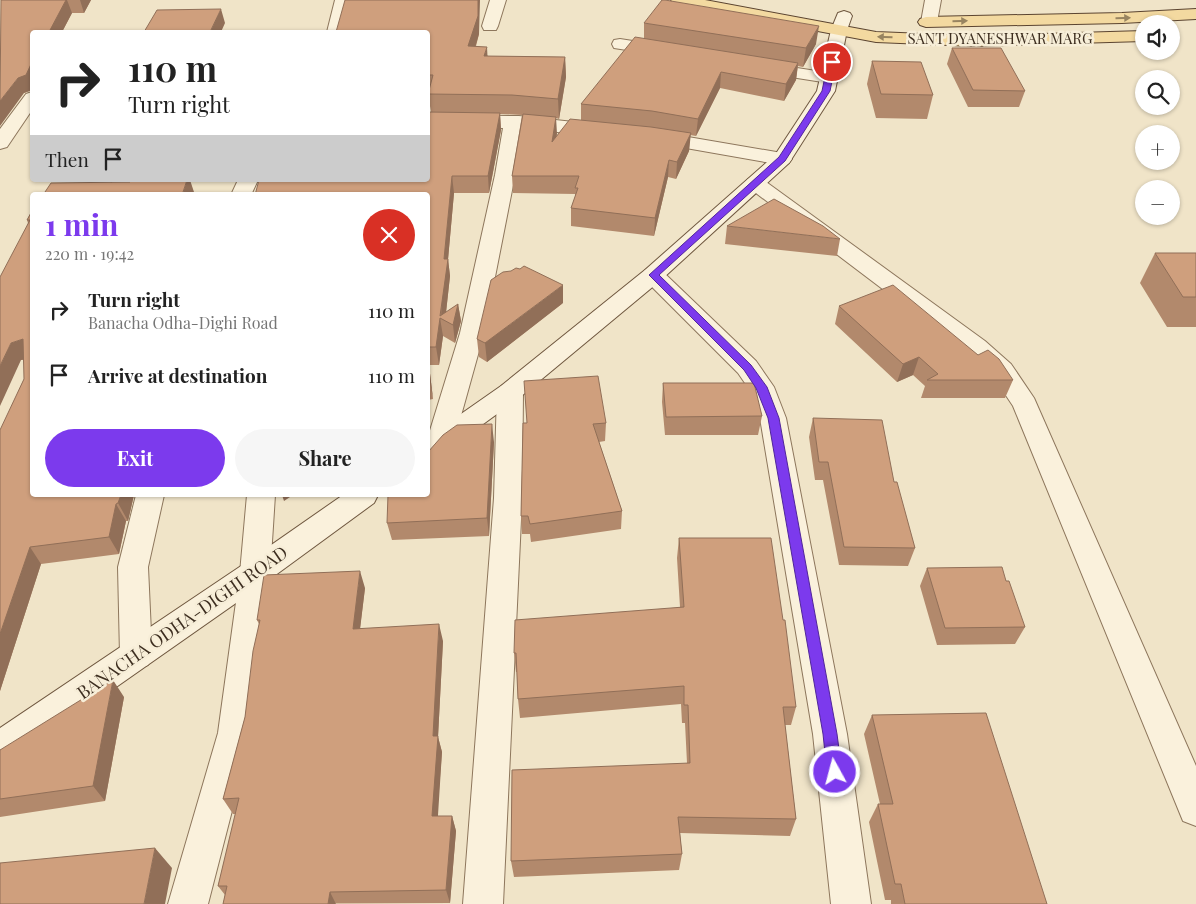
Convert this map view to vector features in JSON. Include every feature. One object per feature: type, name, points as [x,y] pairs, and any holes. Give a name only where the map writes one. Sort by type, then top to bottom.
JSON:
[{"type":"main road","name":"SANT DYANESHWAR MARG","points":[[679,0],[848,21]]},
{"type":"main road","name":"SANT DYANESHWAR MARG","points":[[756,0],[848,21],[876,37],[973,41],[1135,36]]},
{"type":"main road","name":"SANT DYANESHWAR MARG","points":[[910,21],[1122,18],[1196,14]]},
{"type":"street","points":[[336,30],[343,0]]},
{"type":"street","points":[[490,26],[498,0]]},
{"type":"street","points":[[929,22],[933,0]]},
{"type":"street","points":[[434,445],[510,392],[654,275],[782,159],[826,91],[848,21]]},
{"type":"street","points":[[620,44],[686,55]]},
{"type":"street","points":[[743,64],[829,78]]},
{"type":"street","points":[[0,143],[17,116],[30,100]]},
{"type":"street","points":[[430,121],[513,122],[626,134],[782,159]]},
{"type":"street","points":[[434,445],[472,333],[505,175],[513,122]]},
{"type":"street","points":[[754,184],[976,347],[1002,370],[1025,404],[1196,808]]},
{"type":"street","points":[[654,275],[747,367],[761,387],[773,418],[830,734],[851,904]]},
{"type":"street","points":[[483,904],[508,498],[510,392]]},
{"type":"street","points":[[136,655],[133,568],[150,497]]},
{"type":"street","points":[[188,904],[235,733],[255,573],[261,497]]},
{"type":"street","name":"BANACHA ODHA-DIGHI ROAD","points":[[0,748],[255,573],[361,497]]},
{"type":"building","points":[[1,0],[66,0],[50,30],[30,30],[30,66],[26,75],[18,78],[0,101]]},
{"type":"building","points":[[345,0],[478,0],[478,16],[468,46],[487,47],[484,56],[565,57],[558,99],[512,95],[430,94],[433,75],[430,75],[430,30],[337,30]]},
{"type":"building","points":[[662,0],[819,26],[806,48],[644,23]]},
{"type":"building","points":[[221,9],[211,30],[145,30],[157,10]]},
{"type":"building","points":[[635,37],[798,63],[786,84],[721,72],[698,119],[652,111],[581,104]]},
{"type":"building","points":[[952,48],[1001,48],[1025,91],[973,90]]},
{"type":"building","points":[[872,61],[921,62],[933,95],[881,94]]},
{"type":"building","points":[[430,112],[500,113],[488,176],[452,176],[444,259],[448,259],[440,316],[458,304],[453,325],[440,318],[436,347],[430,347],[430,192],[256,192],[258,182],[430,182]]},
{"type":"building","points":[[523,114],[556,117],[552,142],[570,119],[691,133],[677,162],[669,160],[655,218],[571,208],[578,188],[575,188],[579,176],[512,176]]},
{"type":"building","points":[[186,182],[183,192],[45,192],[51,183]]},
{"type":"building","points":[[774,199],[823,226],[840,239],[727,226]]},
{"type":"building","points":[[30,220],[30,497],[120,497],[116,504],[109,537],[30,547],[0,634],[0,430],[24,379],[23,339],[11,343],[0,366],[0,277]]},
{"type":"building","points":[[1155,253],[1196,253],[1196,297],[1183,297]]},
{"type":"building","points":[[524,266],[563,285],[485,343],[477,339],[491,280],[503,272],[516,268],[520,269]]},
{"type":"building","points":[[893,285],[978,355],[988,350],[999,359],[1013,380],[927,380],[938,374],[919,357],[903,364],[839,306]]},
{"type":"building","points":[[598,376],[606,423],[593,424],[622,511],[530,524],[528,516],[521,516],[523,423],[527,423],[524,381]]},
{"type":"building","points":[[663,383],[754,383],[762,416],[666,417]]},
{"type":"building","points":[[813,418],[882,420],[894,482],[897,482],[915,548],[844,547],[828,462],[819,462]]},
{"type":"building","points":[[492,424],[487,518],[387,523],[388,497],[430,497],[430,450],[443,435],[457,425]]},
{"type":"building","points":[[679,538],[771,538],[783,620],[785,620],[796,707],[783,707],[796,819],[678,817],[682,854],[511,861],[512,770],[690,763],[688,705],[684,705],[684,686],[518,699],[516,653],[514,653],[515,620],[684,607]]},
{"type":"building","points":[[1002,567],[1006,581],[1009,581],[1025,627],[945,628],[927,568]]},
{"type":"building","points":[[360,571],[353,629],[439,624],[433,736],[438,736],[432,816],[452,816],[446,890],[330,892],[328,904],[223,904],[227,886],[218,886],[239,798],[223,799],[245,717],[253,651],[260,620],[257,620],[264,575]]},
{"type":"building","points":[[113,680],[93,786],[0,799],[0,750]]},
{"type":"building","points":[[986,713],[1047,904],[905,904],[901,884],[895,884],[878,804],[893,804],[872,715]]},
{"type":"building","points":[[155,848],[144,904],[0,904],[0,863]]},
{"type":"route","points":[[832,62],[826,91],[782,159],[654,275],[747,367],[761,387],[773,418],[830,734],[835,772]]}]
